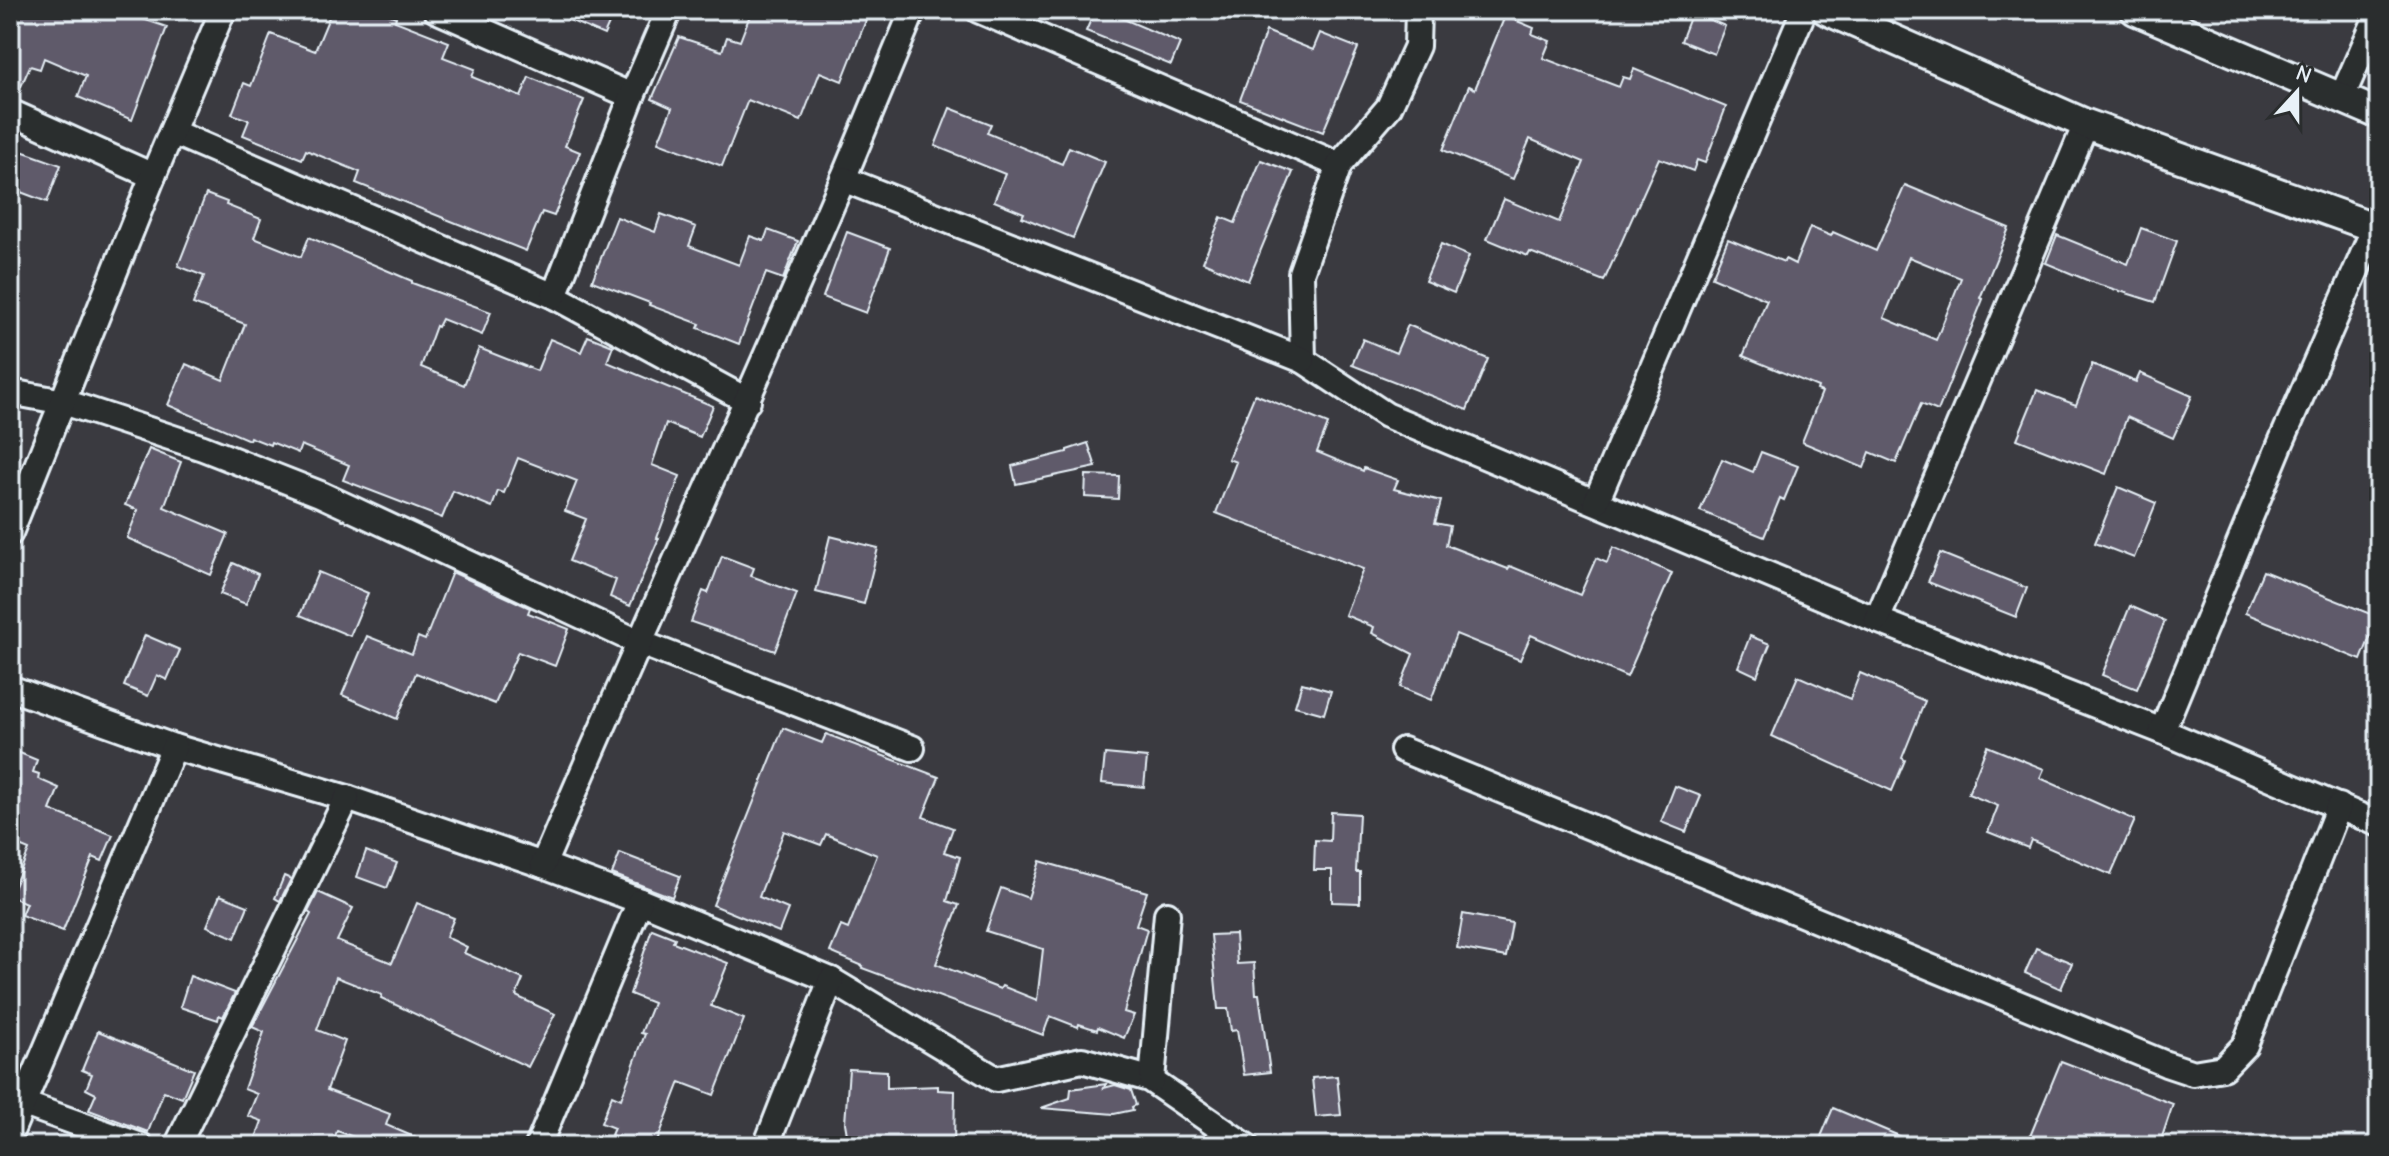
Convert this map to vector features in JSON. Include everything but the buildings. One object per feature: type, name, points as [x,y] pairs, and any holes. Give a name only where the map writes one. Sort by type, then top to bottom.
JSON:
[{"type":"street","points":[[10,533],[223,10]]},
{"type":"street","points":[[436,10],[632,96]]},
{"type":"street","points":[[554,296],[669,10]]},
{"type":"street","points":[[543,865],[638,642],[748,401],[913,10]]},
{"type":"street","points":[[978,10],[1339,165]]},
{"type":"street","points":[[1303,360],[1301,273],[1339,165],[1389,107],[1417,46],[1418,10]]},
{"type":"street","points":[[1596,502],[1804,10]]},
{"type":"street","points":[[1826,10],[2086,124],[2377,228],[2282,440],[2162,731]]},
{"type":"street","points":[[2135,10],[2379,114]]},
{"type":"street","points":[[2341,99],[2379,12]]},
{"type":"street","points":[[10,112],[153,176]]},
{"type":"street","points":[[1877,620],[2086,124]]},
{"type":"street","points":[[172,132],[554,296],[748,401]]},
{"type":"street","points":[[843,179],[1303,360],[1386,415],[1877,620],[2162,731],[2379,824]]},
{"type":"street","points":[[10,392],[64,402],[203,448],[320,494],[638,642],[912,748]]},
{"type":"street","points":[[10,688],[174,747],[347,798],[640,901],[831,980],[996,1079],[1082,1060],[1152,1080],[1246,1146]]},
{"type":"street","points":[[10,1134],[174,747]]},
{"type":"street","points":[[1403,750],[2193,1073],[2223,1068],[2245,1045],[2339,806]]},
{"type":"street","points":[[177,1146],[347,798]]},
{"type":"street","points":[[538,1146],[640,901]]},
{"type":"street","points":[[1152,1080],[1167,914]]},
{"type":"street","points":[[766,1146],[831,980]]},
{"type":"street","points":[[24,1104],[141,1146]]}]
